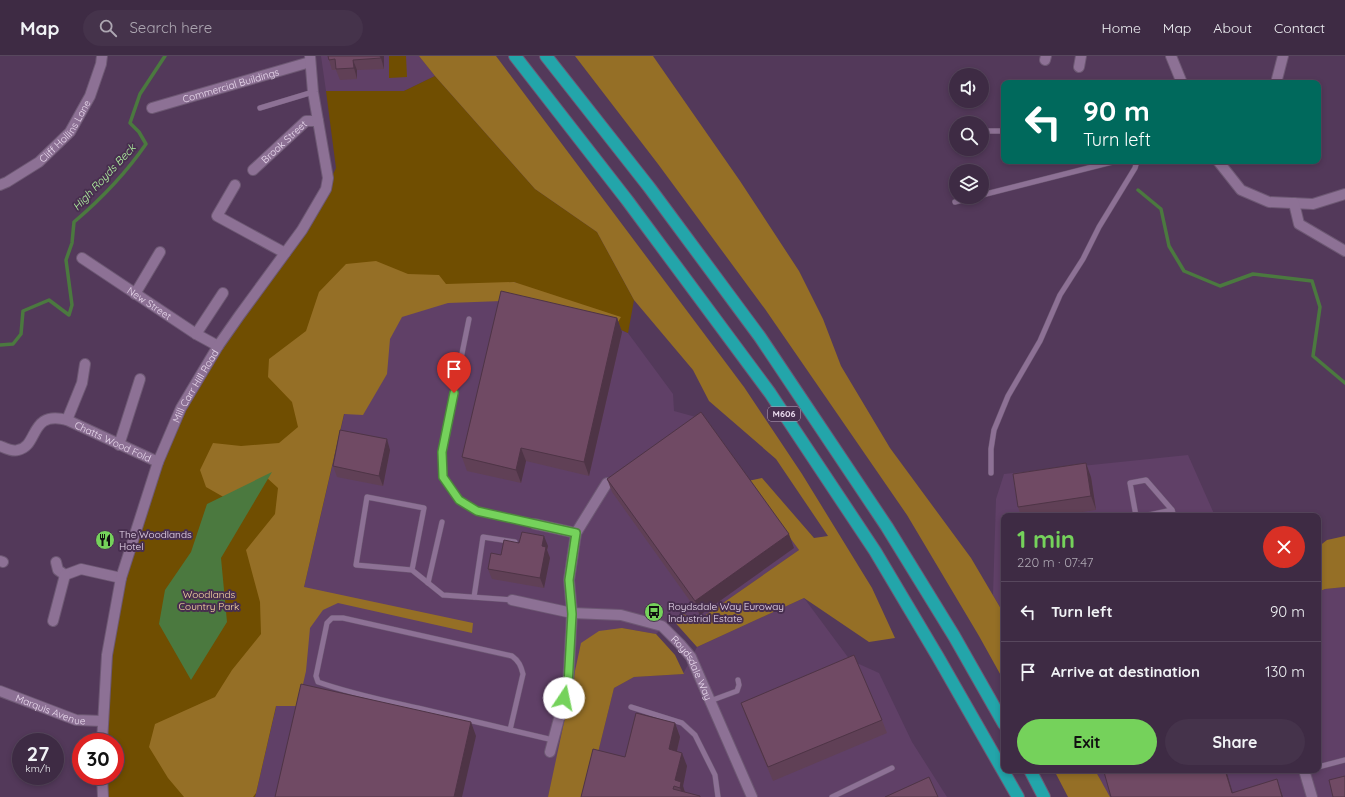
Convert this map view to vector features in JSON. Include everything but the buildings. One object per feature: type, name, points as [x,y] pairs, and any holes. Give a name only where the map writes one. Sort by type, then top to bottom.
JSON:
[{"type":"highway","name":"M606","points":[[515,56],[627,200],[770,393],[875,552],[938,657],[1001,767]]},
{"type":"highway","name":"M606","points":[[546,56],[649,187],[760,337],[887,527],[954,636],[1001,719]]},
{"type":"highway","name":"M606","points":[[1004,773],[1018,797]]},
{"type":"highway","points":[[1032,773],[1044,797]]},
{"type":"street","name":"Cliff Hollins Lane","points":[[0,185],[39,162],[70,132],[90,96],[101,64],[102,56]]},
{"type":"street","points":[[1079,67],[1081,56]]},
{"type":"street","points":[[1171,56],[1181,80]]},
{"type":"street","points":[[1277,80],[1283,56]]},
{"type":"street","name":"Mill Carr Hill Road","points":[[102,733],[108,655],[121,578],[158,462],[181,408],[218,346],[302,230],[326,189],[328,178],[313,92],[310,59]]},
{"type":"street","name":"Commercial Buildings","points":[[152,108],[310,59]]},
{"type":"street","name":"Brook Street","points":[[253,170],[306,121],[318,120]]},
{"type":"street","points":[[1220,164],[1241,190],[1269,202],[1313,204],[1345,194]]},
{"type":"street","points":[[235,185],[217,216],[285,253]]},
{"type":"street","points":[[1294,203],[1299,224],[1345,251]]},
{"type":"street","points":[[135,294],[160,252]]},
{"type":"street","name":"New Street","points":[[82,258],[196,334],[218,346]]},
{"type":"street","points":[[196,334],[223,293]]},
{"type":"street","name":"Chatts Wood Fold","points":[[67,420],[82,383],[85,364]]},
{"type":"street","points":[[119,445],[140,379]]},
{"type":"street","name":"Chatts Wood Fold","points":[[0,446],[18,451],[26,445],[37,428],[44,421],[53,418],[67,420],[158,462]]},
{"type":"street","points":[[550,752],[568,685],[572,614],[569,580],[576,533],[608,479]]},
{"type":"street","points":[[536,524],[576,533]]},
{"type":"street","points":[[56,562],[58,570],[65,575]]},
{"type":"street","points":[[65,575],[81,569],[121,578]]},
{"type":"street","points":[[53,621],[65,575]]},
{"type":"street","name":"Roydsdale Way","points":[[512,600],[572,614],[621,615],[662,626],[691,657],[752,797]]},
{"type":"street","name":"Marquis Avenue","points":[[0,691],[76,720],[102,721]]},
{"type":"street","points":[[1307,773],[1312,797]]},
{"type":"street","points":[[102,785],[103,797]]},
{"type":"lane","points":[[260,108],[313,92]]},
{"type":"lane","points":[[989,131],[1001,131]]},
{"type":"lane","points":[[989,193],[1104,164]]},
{"type":"lane","points":[[991,474],[991,449],[994,430],[1008,396],[1040,341],[1060,295],[1083,259],[1099,227],[1136,164]]},
{"type":"lane","points":[[469,319],[442,452],[443,477],[459,500],[477,511],[536,524]]},
{"type":"lane","points":[[1135,513],[1130,483],[1146,480],[1173,513]]},
{"type":"lane","points":[[412,570],[424,508],[366,497],[356,565],[412,570],[443,595],[512,600]]},
{"type":"lane","points":[[1158,513],[1172,510]]},
{"type":"lane","points":[[428,583],[442,522]]},
{"type":"lane","points":[[474,597],[483,537],[515,542]]},
{"type":"lane","points":[[510,730],[523,674],[518,660],[512,656],[343,618],[332,618],[327,623],[316,676],[318,682],[345,691],[510,730],[553,740]]},
{"type":"lane","points":[[710,701],[737,691],[739,685],[738,680]]},
{"type":"lane","points":[[631,707],[682,723],[695,735],[715,775],[718,797]]},
{"type":"lane","points":[[1321,766],[1345,760]]},
{"type":"lane","points":[[832,797],[892,768]]},
{"type":"shaded area","points":[[321,56],[419,56],[435,76],[404,91],[326,91]]},
{"type":"shaded area","points":[[419,56],[496,56],[744,387],[802,474],[872,588],[895,638],[869,642],[804,598],[697,647],[672,619],[682,614],[700,619],[799,550],[748,481],[762,478],[814,538],[828,536],[776,459],[709,401],[693,370],[634,300],[597,232],[535,189]]},
{"type":"shaded area","points":[[575,56],[653,56],[740,181],[799,271],[823,319],[841,366],[890,448],[971,558],[1001,609],[1001,676],[907,515],[765,309],[658,164]]},
{"type":"shaded area","points":[[376,261],[408,274],[439,275],[446,284],[514,282],[621,317],[615,327],[502,301],[448,303],[402,317],[390,339],[387,374],[363,415],[344,414],[304,587],[473,623],[472,633],[338,603],[323,610],[310,628],[306,671],[298,706],[276,706],[256,793],[253,797],[184,797],[168,778],[149,747],[155,724],[215,697],[232,670],[261,634],[260,602],[246,550],[275,514],[278,488],[266,477],[227,499],[206,487],[200,470],[213,443],[241,446],[279,443],[298,427],[292,402],[268,377],[269,359],[306,331],[319,292],[346,264]]},
{"type":"shaded area","points":[[514,282],[628,333],[673,394],[674,411],[703,419],[799,550],[700,619],[682,614],[672,619],[656,634],[622,628],[554,772],[548,797],[255,797],[365,326]]},
{"type":"shaded area","points":[[1188,455],[1214,513],[1001,513],[1001,609],[993,595],[996,499],[1004,474]]},
{"type":"shaded area","points":[[272,472],[221,558],[227,622],[191,680],[159,624],[165,590],[191,552],[207,504]]},
{"type":"shaded area","points":[[1345,536],[1345,587],[1321,591],[1321,545],[1327,540]]},
{"type":"shaded area","points":[[1345,587],[1345,797],[1110,797],[1097,773],[1321,773],[1321,591]]},
{"type":"shaded area","points":[[804,598],[850,660],[879,673],[912,742],[947,797],[587,797],[614,688],[634,677],[683,674],[697,647]]},
{"type":"shaded area","points":[[622,628],[656,634],[675,655],[684,674],[634,677],[614,688],[587,797],[548,797],[581,643],[599,631]]},
{"type":"shaded area","points":[[1056,773],[1097,773],[1110,797],[1068,797]]},
{"type":"green space","points":[[389,56],[406,56],[407,77],[389,78]]},
{"type":"green space","name":"Woodlands Country Park","points":[[435,76],[535,189],[597,232],[634,300],[628,333],[514,282],[386,310],[344,413],[255,797],[103,797],[102,785],[124,785],[124,733],[103,733],[121,578],[181,408],[326,189],[336,168],[326,91],[404,91]]},
{"type":"waterway","name":"High Royds Beck","points":[[0,345],[13,344],[21,334],[23,311],[49,300],[69,315],[72,305],[66,260],[72,243],[74,222],[112,186],[146,144],[139,132],[130,123],[140,94],[165,56]]},
{"type":"waterway","points":[[1138,190],[1161,209],[1169,246],[1184,271],[1220,286],[1253,274],[1312,281],[1320,307],[1313,356],[1345,383]]},
{"type":"place","name":"The Woodlands Hotel","points":[[105,540]]},
{"type":"place","name":"Roydsdale Way Euroway Industrial Estate","points":[[654,612]]},
{"type":"route","points":[[454,393],[442,452],[443,477],[459,500],[477,511],[576,533],[569,580],[572,614],[568,685],[564,698]]}]
